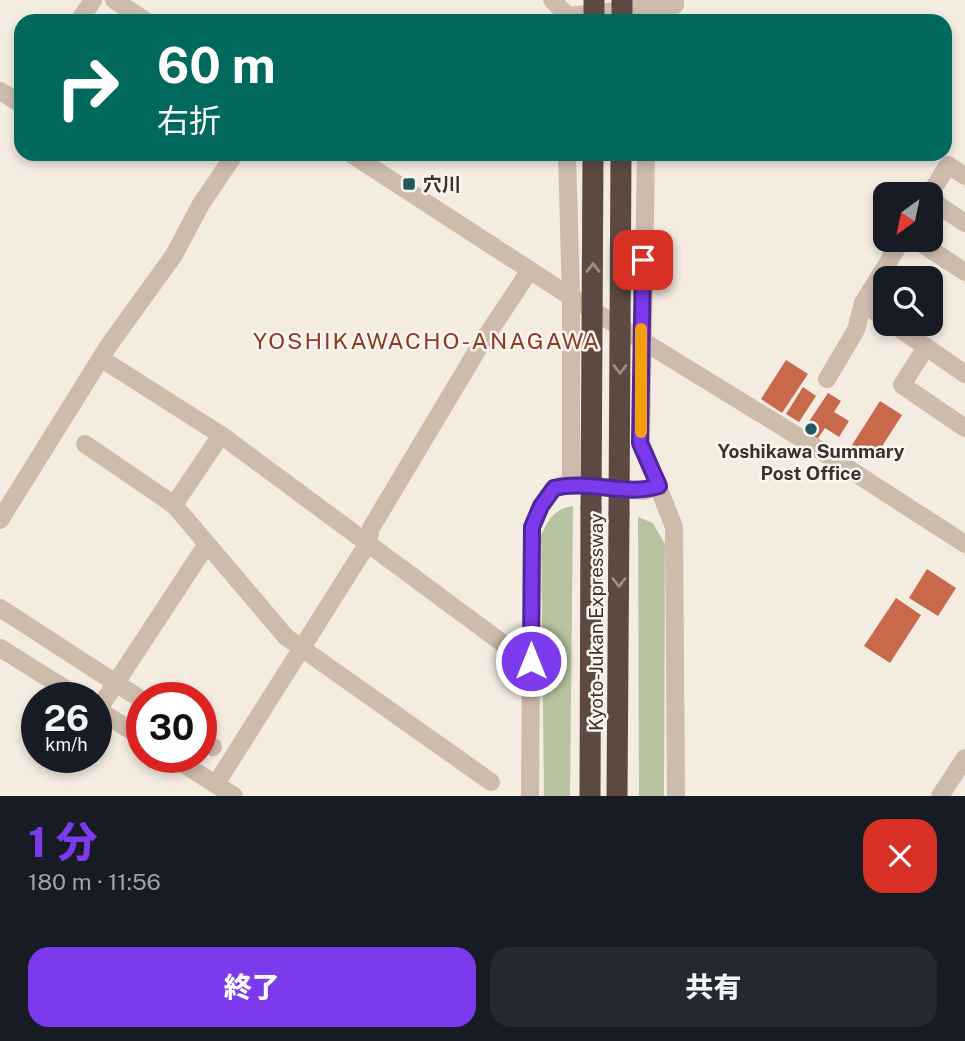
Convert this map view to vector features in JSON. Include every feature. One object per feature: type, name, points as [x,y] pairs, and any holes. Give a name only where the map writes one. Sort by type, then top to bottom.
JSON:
[{"type":"highway","name":"Kyoto-Jukan Expressway","points":[[590,796],[593,161]]},
{"type":"highway","name":"Kyoto-Jukan Expressway","points":[[617,796],[621,161]]},
{"type":"street","points":[[114,0],[135,14]]},
{"type":"street","points":[[552,0],[564,14]]},
{"type":"street","points":[[595,14],[676,2]]},
{"type":"street","points":[[0,520],[109,345],[174,255],[201,204],[230,161]]},
{"type":"street","points":[[362,161],[571,297],[812,445],[965,544]]},
{"type":"street","points":[[567,161],[571,297],[571,483]]},
{"type":"street","points":[[646,161],[640,443],[674,527],[676,796]]},
{"type":"street","points":[[937,182],[948,165],[965,176]]},
{"type":"street","points":[[943,208],[965,223]]},
{"type":"street","points":[[827,379],[856,330],[863,303],[895,252]]},
{"type":"street","points":[[934,252],[965,272]]},
{"type":"street","points":[[216,784],[368,543],[371,528],[481,344],[530,270]]},
{"type":"street","points":[[863,303],[873,310]]},
{"type":"street","points":[[910,336],[965,374]]},
{"type":"street","points":[[926,347],[902,385],[965,428]]},
{"type":"street","points":[[111,365],[221,435],[516,653],[531,661]]},
{"type":"street","points":[[174,505],[221,435]]},
{"type":"street","points":[[85,444],[174,505],[286,637],[491,782]]},
{"type":"street","points":[[530,796],[532,527],[541,506],[554,488],[571,483],[644,491],[659,486]]},
{"type":"street","points":[[112,688],[207,544]]},
{"type":"street","points":[[0,608],[126,690]]},
{"type":"street","points":[[0,648],[54,682]]},
{"type":"street","points":[[940,796],[965,758]]},
{"type":"street","points":[[198,773],[234,796]]},
{"type":"green space","points":[[573,506],[570,796],[544,796],[541,535],[553,516]]},
{"type":"green space","points":[[638,517],[653,523],[665,544],[664,796],[639,796]]},
{"type":"building","points":[[786,360],[808,374],[782,413],[761,399]]},
{"type":"building","points":[[803,387],[816,396],[799,422],[786,414]]},
{"type":"building","points":[[828,393],[841,401],[834,412],[849,421],[839,437],[825,428],[816,441],[802,432]]},
{"type":"building","points":[[880,401],[902,415],[874,459],[852,445]]},
{"type":"building","points":[[927,569],[956,588],[938,616],[909,598]]},
{"type":"building","points":[[896,598],[921,615],[890,663],[864,646]]},
{"type":"slow traffic","points":[[641,329],[641,432]]},
{"type":"place","name":"穴川","points":[[409,184]]},
{"type":"place","name":"Yoshikawa Summary Post Office","points":[[811,429]]},
{"type":"district","name":"YOSHIKAWACHO-ANAGAWA","points":[[427,340]]},
{"type":"route","points":[[531,661],[532,527],[541,506],[554,488],[571,483],[644,491],[659,486],[640,443],[643,260]]}]
